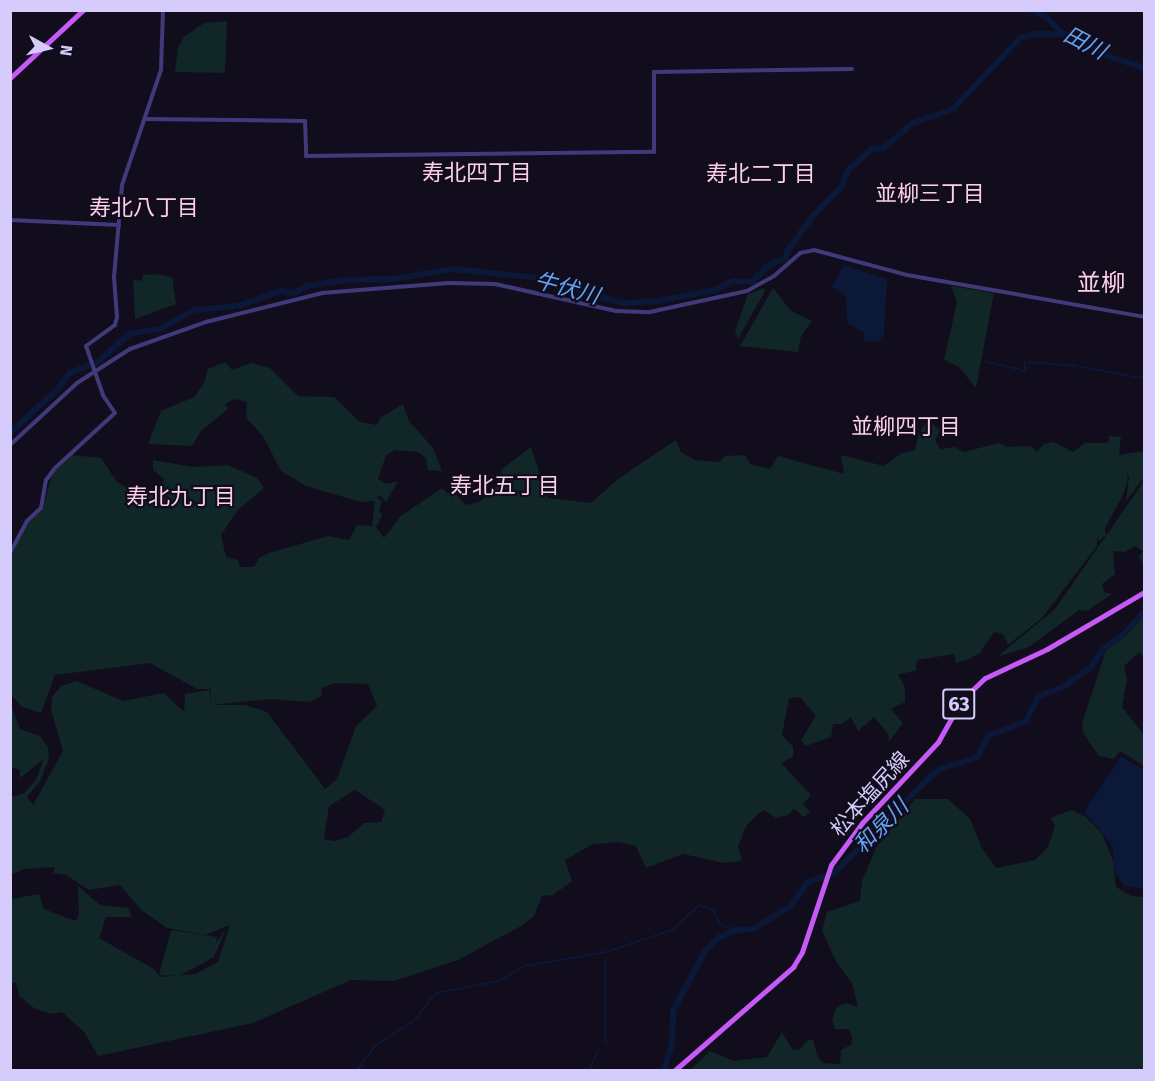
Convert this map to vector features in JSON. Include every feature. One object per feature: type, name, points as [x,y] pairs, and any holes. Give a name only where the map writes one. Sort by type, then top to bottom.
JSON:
[{"type":"main road","points":[[10,78],[83,10]]},
{"type":"main road","name":"松本塩尻線","points":[[675,1071],[796,964],[826,876],[862,823],[938,742],[954,710],[979,683],[1144,592]]},
{"type":"street","points":[[10,554],[27,521],[41,508],[46,480],[55,468],[115,413],[93,370],[87,355],[86,343],[115,325],[117,317],[113,287],[125,174],[162,60],[162,10]]},
{"type":"street","points":[[144,119],[305,121],[306,156],[654,152],[654,72],[852,69]]},
{"type":"street","points":[[10,220],[118,225]]},
{"type":"street","points":[[10,445],[93,370],[157,337],[322,293],[449,283],[495,284],[616,311],[650,312],[747,291],[807,250],[907,275],[1144,317]]},
{"type":"green space","points":[[227,21],[225,73],[175,72],[178,48],[184,37],[204,23]]},
{"type":"green space","points":[[155,274],[172,277],[176,304],[135,319],[133,279],[142,281],[143,275]]},
{"type":"green space","points":[[951,286],[994,293],[976,388],[959,367],[944,360],[957,302]]},
{"type":"green space","points":[[764,288],[765,291],[738,339],[735,331],[748,294]]},
{"type":"green space","points":[[773,288],[791,311],[812,321],[801,336],[798,352],[740,346]]},
{"type":"green space","points":[[225,362],[232,370],[251,363],[270,368],[298,396],[334,397],[360,422],[377,425],[380,418],[403,404],[409,421],[433,448],[442,471],[428,470],[426,458],[418,452],[395,450],[386,455],[378,479],[386,484],[398,481],[386,502],[380,495],[377,498],[382,501],[379,510],[382,515],[376,527],[384,538],[401,516],[442,488],[447,493],[452,490],[466,505],[479,502],[496,487],[502,469],[531,447],[548,498],[591,503],[618,479],[676,440],[681,452],[695,460],[719,462],[725,456],[745,455],[750,464],[770,469],[778,456],[844,474],[841,455],[884,466],[900,454],[915,450],[918,436],[928,419],[940,431],[935,440],[940,449],[955,447],[964,452],[999,443],[1006,447],[1031,446],[1037,452],[1044,444],[1053,442],[1073,452],[1085,443],[1108,443],[1109,436],[1121,437],[1119,455],[1144,451],[1144,477],[1126,501],[1129,477],[1126,471],[1128,479],[1124,493],[1105,528],[1106,535],[1099,541],[1097,538],[1097,546],[1042,618],[1008,645],[1003,634],[994,632],[980,653],[969,659],[956,663],[954,654],[917,660],[916,671],[898,674],[905,688],[905,702],[891,709],[903,723],[889,742],[888,734],[874,717],[858,731],[851,717],[842,724],[833,724],[831,737],[806,746],[801,740],[816,716],[800,697],[789,698],[782,735],[793,747],[793,757],[781,763],[811,795],[803,804],[810,812],[804,817],[794,809],[788,815],[776,818],[764,810],[759,813],[746,826],[738,847],[742,861],[724,863],[683,854],[646,868],[636,846],[619,842],[593,844],[565,860],[572,881],[553,895],[542,896],[534,916],[523,925],[458,960],[394,981],[351,980],[253,1023],[98,1056],[85,1033],[62,1012],[52,1014],[35,1009],[19,996],[16,983],[11,983],[11,899],[39,894],[44,909],[75,921],[79,915],[78,886],[100,905],[128,908],[132,917],[106,917],[99,938],[154,969],[160,977],[195,974],[218,962],[230,925],[205,935],[167,928],[140,909],[120,885],[89,890],[66,875],[53,873],[55,867],[24,869],[11,875],[11,797],[23,794],[36,780],[44,759],[20,778],[20,770],[11,767],[10,703],[20,729],[40,736],[48,747],[49,759],[40,781],[27,797],[33,805],[63,751],[51,710],[52,697],[61,686],[77,681],[123,701],[164,693],[184,712],[185,694],[210,690],[210,705],[211,689],[197,689],[150,663],[55,675],[41,713],[22,707],[11,695],[11,556],[27,524],[43,508],[52,474],[72,455],[101,458],[117,482],[133,492],[150,492],[162,485],[164,479],[153,470],[153,460],[193,467],[228,465],[257,478],[264,488],[238,510],[221,535],[226,557],[238,560],[240,567],[254,567],[259,558],[269,553],[328,536],[349,540],[357,525],[372,526],[375,501],[361,502],[306,486],[281,471],[263,436],[246,418],[247,402],[234,399],[225,404],[228,409],[201,431],[192,446],[148,444],[161,411],[194,397],[204,383],[208,369]],"holes":[[[335,683],[368,684],[377,706],[356,726],[337,779],[325,789],[267,712],[245,705],[211,705],[270,699],[309,702],[322,696],[321,688]],[[355,790],[385,810],[381,822],[364,823],[348,837],[334,841],[324,839],[329,806]]]},
{"type":"green space","points":[[1144,481],[1144,564],[1139,557],[1143,551],[1135,546],[1125,552],[1113,551],[1115,574],[1102,584],[1104,592],[1112,594],[1087,611],[1079,610],[1029,647],[997,657],[1055,609]]},
{"type":"green space","points":[[1144,616],[1144,657],[1139,652],[1124,666],[1127,679],[1122,707],[1144,735],[1144,766],[1120,751],[1114,759],[1099,756],[1083,733],[1082,723],[1106,650]]},
{"type":"green space","points":[[915,799],[948,799],[970,819],[982,848],[996,868],[1035,860],[1048,847],[1055,826],[1051,818],[1072,810],[1086,817],[1102,834],[1113,860],[1116,887],[1132,896],[1144,897],[1144,1070],[690,1070],[710,1051],[734,1061],[767,1057],[782,1032],[792,1049],[799,1050],[808,1040],[813,1040],[818,1058],[823,1063],[840,1064],[841,1050],[851,1045],[852,1038],[849,1029],[835,1029],[832,1020],[836,1008],[846,1003],[858,1007],[852,983],[837,963],[822,931],[827,912],[860,901],[862,881],[876,848]]},
{"type":"green space","points":[[226,929],[214,957],[179,976],[159,975],[171,930],[217,937],[216,943]]},
{"type":"water","points":[[844,265],[887,279],[884,334],[879,341],[863,341],[864,333],[847,323],[846,297],[832,287]]},
{"type":"water","points":[[1121,756],[1144,770],[1144,889],[1124,886],[1115,871],[1112,845],[1084,812]]},
{"type":"waterway","name":"田川","points":[[1030,10],[1045,16],[1063,34],[1086,39],[1102,54],[1144,68]]},
{"type":"waterway","name":"牛伏川","points":[[10,433],[57,390],[70,373],[99,361],[129,334],[160,329],[194,310],[238,306],[281,291],[294,293],[307,286],[343,280],[393,279],[452,269],[539,278],[622,303],[657,301],[715,290],[733,281],[752,282],[769,265],[786,258],[787,252],[812,217],[842,186],[848,170],[872,149],[884,148],[913,123],[953,109],[1020,38],[1035,34],[1063,34]]},
{"type":"waterway","points":[[985,361],[1025,371],[1025,362]]},
{"type":"waterway","points":[[1029,362],[1076,366]]},
{"type":"waterway","points":[[1082,367],[1127,375]]},
{"type":"waterway","points":[[1132,376],[1144,378]]},
{"type":"waterway","name":"和泉川","points":[[664,1070],[672,1043],[673,1011],[705,951],[718,938],[736,930],[753,929],[791,906],[808,882],[833,874],[930,777],[940,769],[977,758],[988,736],[1026,721],[1039,696],[1065,686],[1091,667],[1103,649],[1125,633],[1144,612]]},
{"type":"waterway","points":[[606,952],[672,930],[700,905],[714,911],[721,925],[736,930]]},
{"type":"waterway","points":[[357,1070],[375,1046],[414,1021],[436,993],[499,981],[525,966],[606,952]]},
{"type":"waterway","points":[[606,958],[606,1043]]},
{"type":"waterway","points":[[594,1059],[599,1050]]},
{"type":"waterway","points":[[589,1070],[594,1060]]},
{"type":"district","name":"寿北四丁目","points":[[477,173]]},
{"type":"district","name":"寿北二丁目","points":[[761,174]]},
{"type":"district","name":"並柳三丁目","points":[[930,194]]},
{"type":"district","name":"寿北八丁目","points":[[144,208]]},
{"type":"district","name":"並柳","points":[[1101,284]]},
{"type":"district","name":"並柳四丁目","points":[[906,427]]},
{"type":"district","name":"寿北五丁目","points":[[505,486]]},
{"type":"district","name":"寿北九丁目","points":[[181,497]]}]
